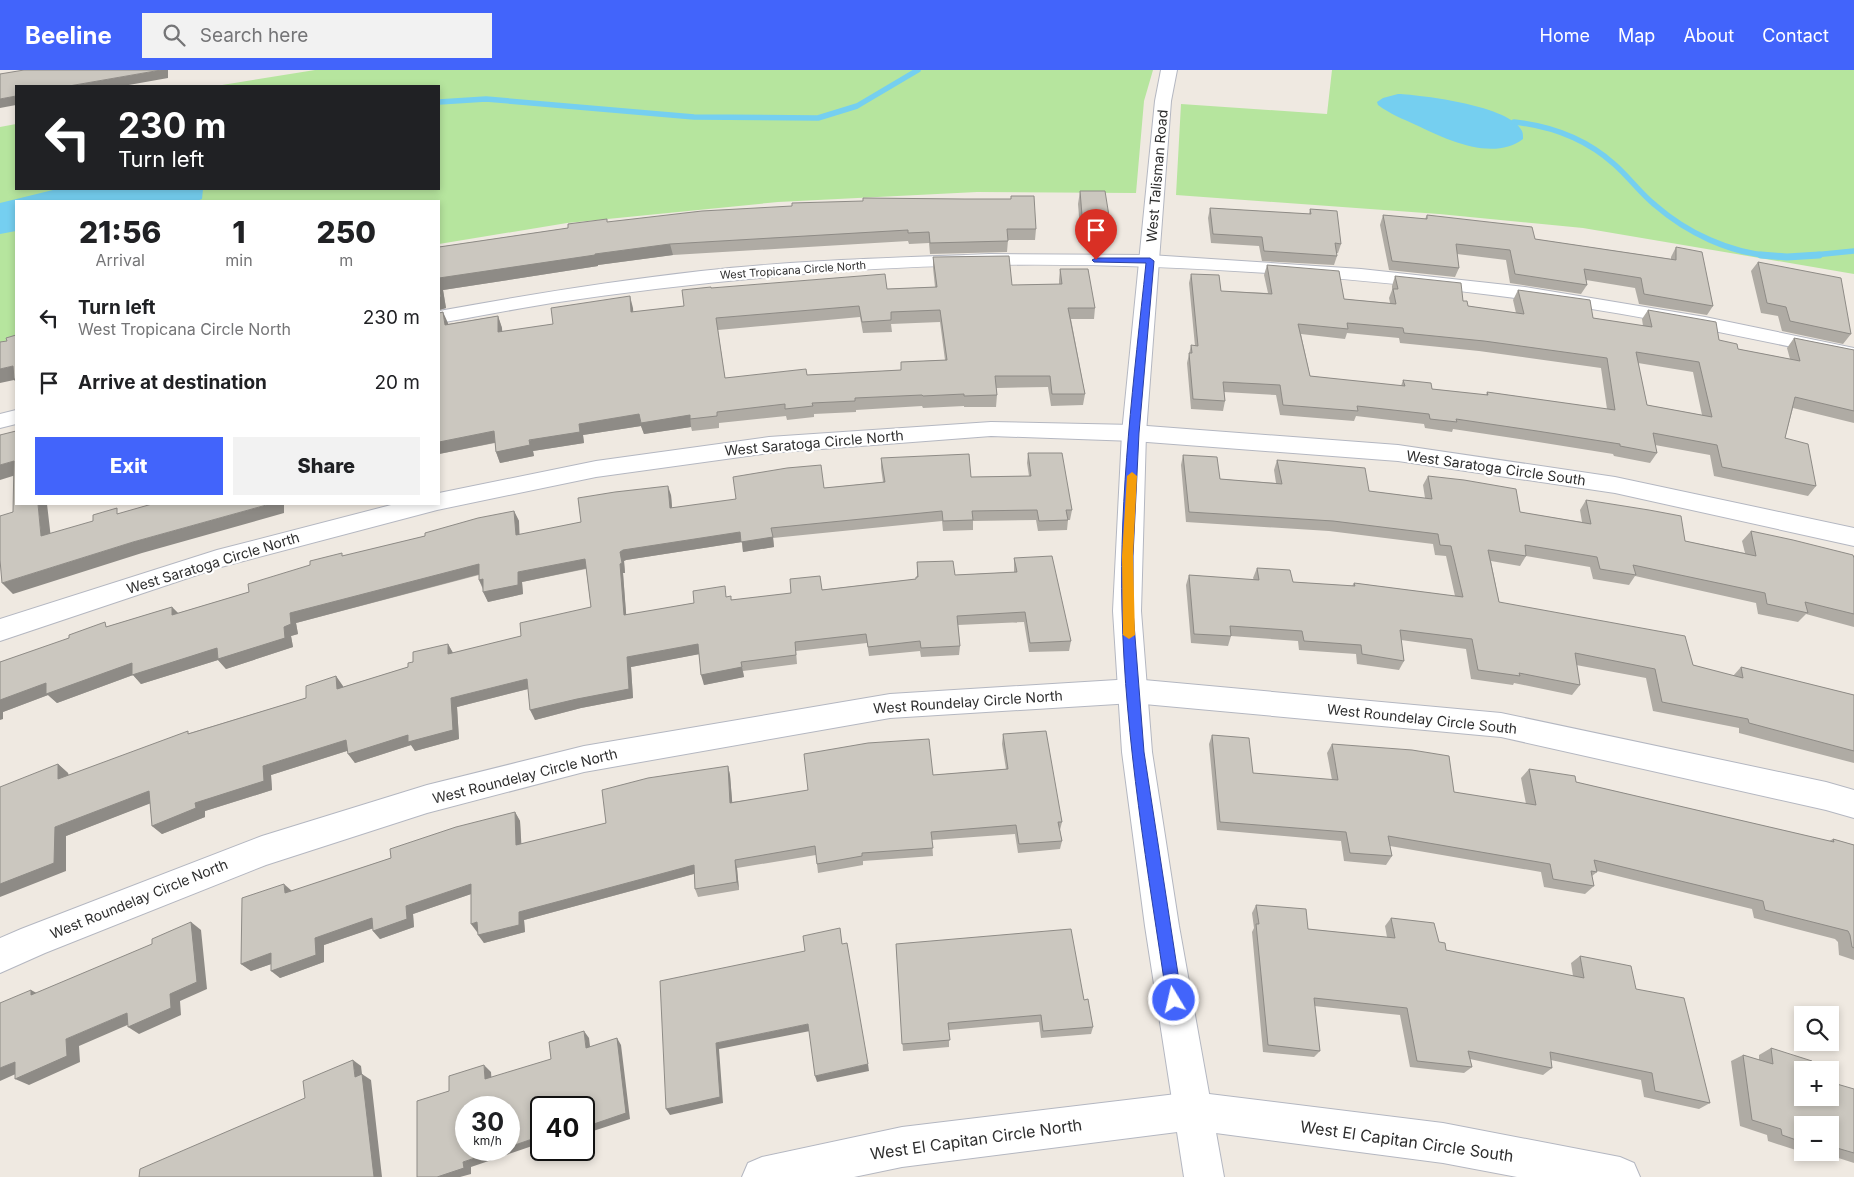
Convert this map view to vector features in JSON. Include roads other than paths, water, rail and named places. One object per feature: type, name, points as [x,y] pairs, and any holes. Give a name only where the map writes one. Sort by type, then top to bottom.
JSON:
[{"type":"street","name":"West Talisman Road","points":[[1169,70],[1163,101],[1134,433],[1128,566],[1128,611],[1138,752],[1148,828],[1204,1177]]},
{"type":"street","name":"West Tropicana Circle North","points":[[440,317],[552,297],[702,277],[833,266],[990,260],[1189,262],[1361,275],[1525,293],[1706,323],[1854,354]]},
{"type":"street","points":[[0,421],[15,416]]},
{"type":"street","name":"West Saratoga Circle North","points":[[440,502],[596,469],[769,444],[991,429],[1134,433]]},
{"type":"street","name":"West Saratoga Circle South","points":[[1134,433],[1408,455],[1615,485],[1854,537]]},
{"type":"street","name":"West Saratoga Circle North","points":[[0,630],[217,559],[424,505]]},
{"type":"street","name":"West Roundelay Circle South","points":[[1133,690],[1501,725],[1826,796],[1854,804]]},
{"type":"street","name":"West Roundelay Circle North","points":[[0,956],[33,941],[262,851],[427,800],[584,759],[890,706],[1133,690]]},
{"type":"street","name":"West El Capitan Circle North","points":[[762,1177],[902,1146],[1192,1111]]},
{"type":"street","name":"West El Capitan Circle South","points":[[1192,1111],[1443,1142],[1620,1177]]},
{"type":"water","points":[[1398,94],[1445,100],[1485,109],[1515,122],[1522,131],[1523,139],[1511,146],[1498,148],[1469,146],[1455,142],[1397,116],[1378,105],[1377,102],[1383,98]]},
{"type":"water","points":[[53,190],[203,190],[202,199],[200,200],[15,200],[15,231],[0,234],[0,203]]},
{"type":"waterway","points":[[440,102],[486,99],[694,117],[818,118],[857,106],[918,70]]},
{"type":"waterway","points":[[1514,122],[1555,130],[1592,147],[1625,174],[1655,205],[1695,233],[1740,251],[1769,256]]},
{"type":"waterway","points":[[1806,256],[1854,251]]},
{"type":"waterway","points":[[1761,255],[1769,256]]},
{"type":"waterway","points":[[1806,256],[1819,255]]},
{"type":"waterway","points":[[1769,256],[1806,256]]}]
